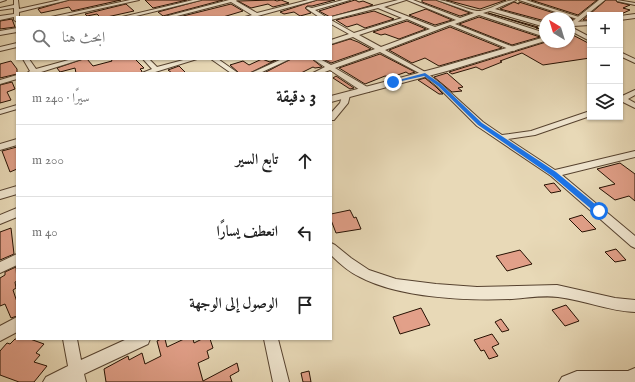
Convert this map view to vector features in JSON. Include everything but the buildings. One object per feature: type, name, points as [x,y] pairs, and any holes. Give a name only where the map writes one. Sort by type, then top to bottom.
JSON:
[{"type":"street","points":[[0,1],[4,0]]},
{"type":"street","points":[[12,19],[16,0]]},
{"type":"street","points":[[19,16],[54,1],[66,0]]},
{"type":"street","points":[[58,16],[122,1],[136,0]]},
{"type":"street","points":[[133,10],[140,16],[199,0],[209,6]]},
{"type":"street","points":[[171,16],[233,0],[256,15]]},
{"type":"street","points":[[292,0],[320,16]]},
{"type":"street","points":[[252,16],[314,0]]},
{"type":"street","points":[[310,10],[348,0]]},
{"type":"street","points":[[332,19],[404,0]]},
{"type":"street","points":[[409,0],[461,20]]},
{"type":"street","points":[[439,0],[539,33]]},
{"type":"street","points":[[447,2],[454,0]]},
{"type":"street","points":[[319,72],[514,0]]},
{"type":"street","points":[[521,0],[579,18]]},
{"type":"street","points":[[575,22],[602,0]]},
{"type":"street","points":[[620,0],[635,4]]},
{"type":"street","points":[[122,1],[128,6]]},
{"type":"street","points":[[380,7],[435,29]]},
{"type":"street","points":[[0,9],[12,19]]},
{"type":"street","points":[[490,9],[539,23]]},
{"type":"street","points":[[271,12],[276,16]]},
{"type":"street","points":[[623,18],[635,16]]},
{"type":"street","points":[[0,18],[12,19]]},
{"type":"street","points":[[332,42],[406,18]]},
{"type":"street","points":[[332,23],[425,74],[439,85],[480,124],[554,174],[635,243]]},
{"type":"street","points":[[451,24],[514,48]]},
{"type":"street","points":[[575,26],[587,24]]},
{"type":"street","points":[[0,33],[16,30]]},
{"type":"street","points":[[575,30],[587,37]]},
{"type":"street","points":[[332,99],[425,74],[539,41]]},
{"type":"street","points":[[0,49],[16,45]]},
{"type":"street","points":[[623,55],[635,61]]},
{"type":"street","points":[[26,60],[32,72]]},
{"type":"street","points":[[36,72],[76,60]]},
{"type":"street","points":[[149,60],[156,70]]},
{"type":"street","points":[[149,72],[191,60]]},
{"type":"street","points":[[215,60],[232,72]]},
{"type":"street","points":[[256,72],[281,60]]},
{"type":"street","points":[[318,60],[366,90]]},
{"type":"street","points":[[0,82],[16,77]]},
{"type":"street","points":[[623,99],[635,92]]},
{"type":"street","points":[[332,117],[344,104],[346,95]]},
{"type":"street","points":[[623,100],[635,106]]},
{"type":"street","points":[[0,112],[16,107]]},
{"type":"street","points":[[500,138],[532,133],[587,114]]},
{"type":"street","points":[[0,147],[16,142]]},
{"type":"street","points":[[554,174],[635,154]]},
{"type":"street","points":[[0,195],[16,190]]},
{"type":"street","points":[[0,220],[16,212]]},
{"type":"street","points":[[332,249],[345,261],[366,275],[392,283],[437,290],[492,293],[557,291],[621,306],[635,306]]},
{"type":"street","points":[[0,268],[16,260]]},
{"type":"street","points":[[0,334],[16,325]]},
{"type":"street","points":[[70,340],[77,376]]},
{"type":"street","points":[[51,382],[77,376],[141,340]]},
{"type":"street","points":[[270,340],[282,382]]},
{"type":"street","points":[[567,382],[577,379],[628,379],[635,376]]},
{"type":"route","points":[[393,82],[425,74],[439,85],[480,124],[554,174],[599,211]]}]
